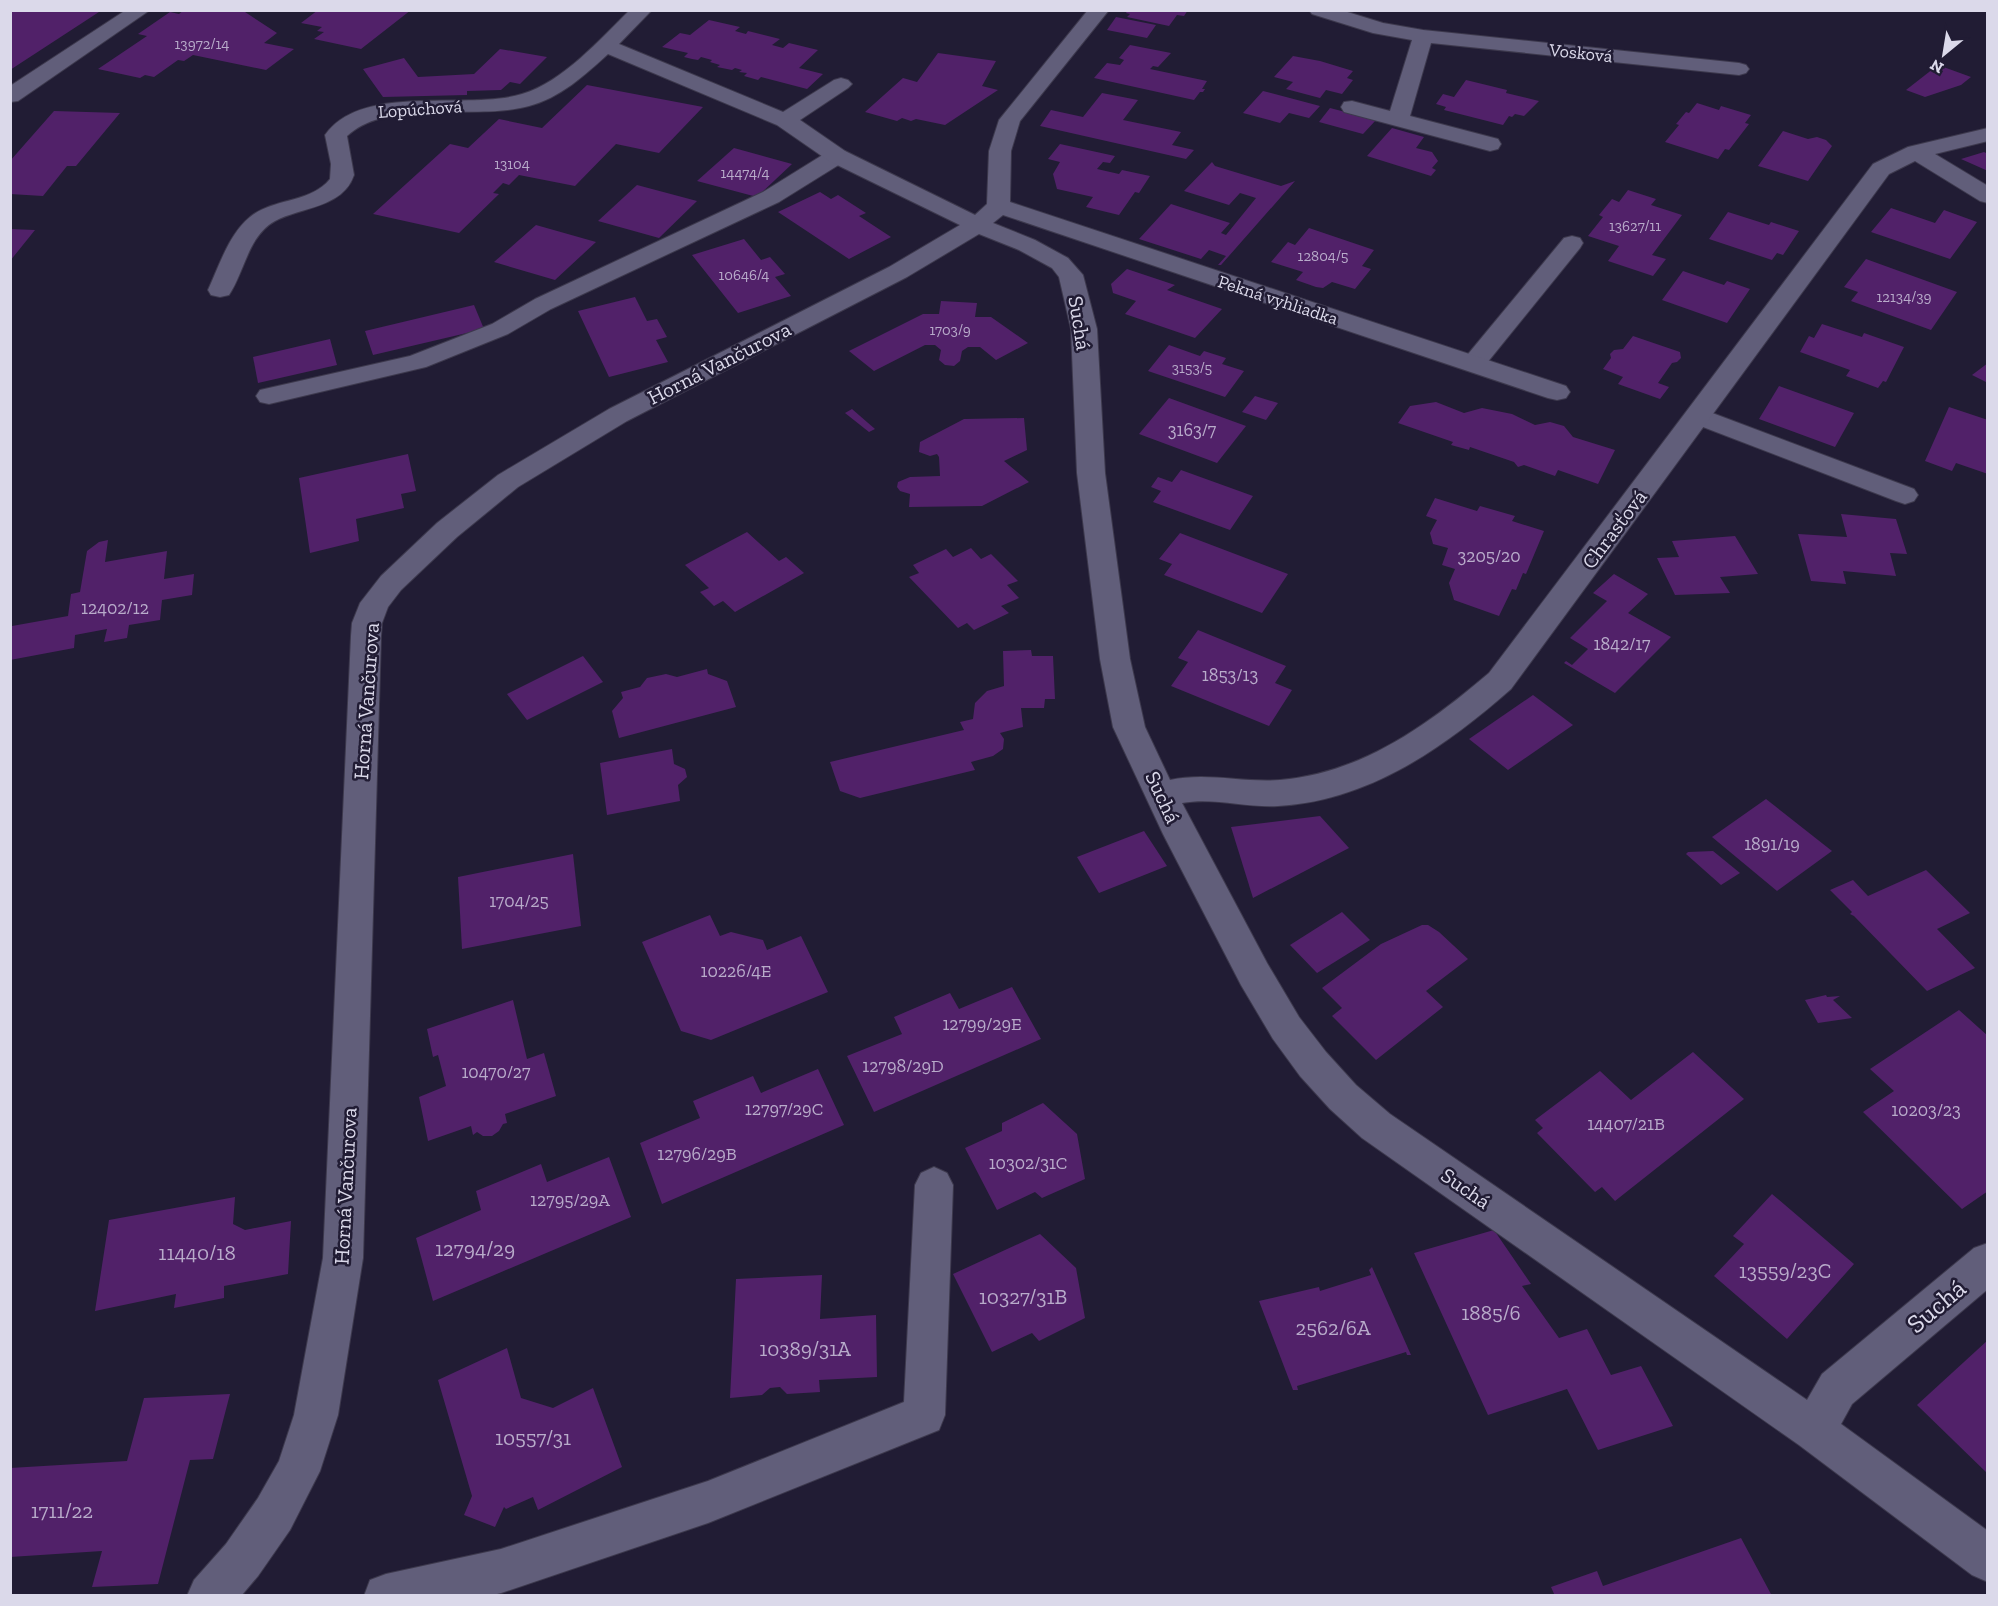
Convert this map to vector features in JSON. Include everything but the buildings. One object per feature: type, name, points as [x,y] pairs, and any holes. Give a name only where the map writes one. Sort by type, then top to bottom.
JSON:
[{"type":"street","points":[[10,96],[140,10]]},
{"type":"street","name":"Lopúchová","points":[[220,290],[251,230],[260,221],[288,206],[324,195],[341,182],[343,175],[336,135],[348,121],[381,111],[512,103],[537,97],[555,88],[642,10]]},
{"type":"street","points":[[988,216],[998,175],[1001,136],[1010,120],[1099,10]]},
{"type":"street","name":"Vosková","points":[[1319,10],[1380,28],[1423,36],[1739,69]]},
{"type":"street","points":[[1398,119],[1423,36]]},
{"type":"street","points":[[604,45],[786,120],[841,84]]},
{"type":"street","points":[[1352,107],[1490,144]]},
{"type":"street","name":"Suchá","points":[[786,120],[837,156],[988,216],[1060,263],[1071,275],[1084,329],[1090,473],[1115,659],[1129,727],[1180,834],[1233,934],[1286,1029],[1313,1064],[1343,1097],[1376,1126],[1814,1430],[1988,1559]]},
{"type":"street","name":"Chrasťová","points":[[1162,794],[1190,789],[1257,794],[1322,788],[1345,781],[1387,762],[1462,715],[1500,681],[1881,169],[1916,152],[1988,134]]},
{"type":"street","points":[[1916,152],[1988,196]]},
{"type":"street","name":"Pekná vyhliadka","points":[[988,216],[1473,364],[1557,392]]},
{"type":"street","name":"Horná Vančurova","points":[[210,1596],[242,1560],[274,1514],[298,1471],[316,1415],[343,1257],[367,623],[375,603],[410,564],[447,530],[508,481],[618,415],[898,272],[988,216]]},
{"type":"street","name":"Suchá","points":[[1814,1430],[1838,1389],[1988,1262]]},
{"type":"lane","points":[[269,396],[417,362],[500,329],[543,304],[771,197],[837,156]]},
{"type":"lane","points":[[1473,364],[1572,243]]},
{"type":"lane","points":[[1699,416],[1905,495]]},
{"type":"lane","points":[[386,1596],[501,1571],[708,1502],[924,1415],[934,1185]]}]
